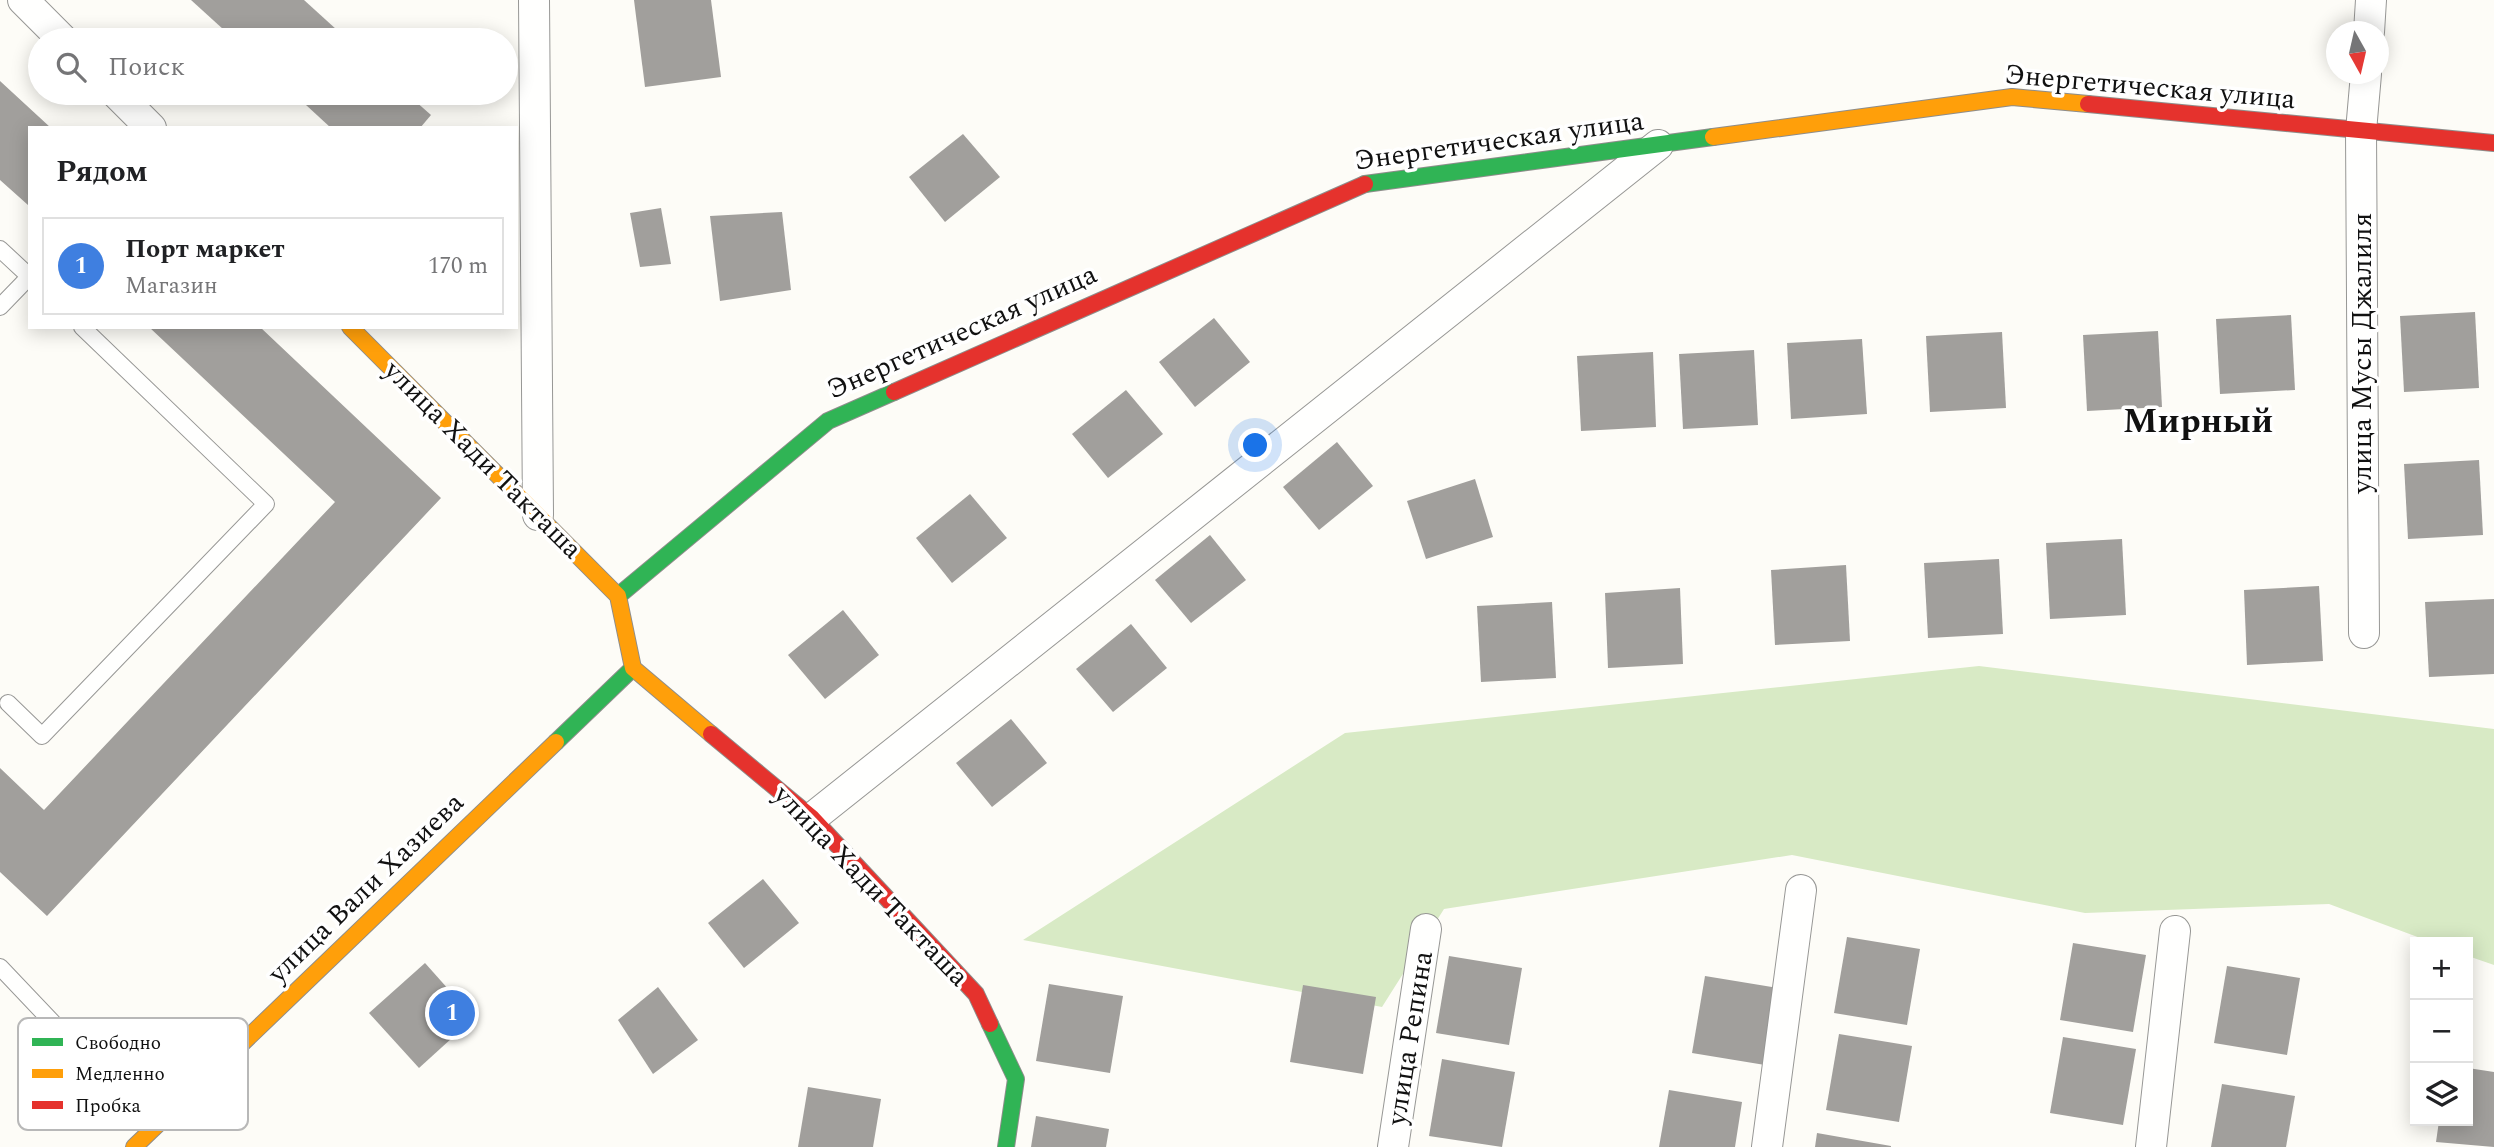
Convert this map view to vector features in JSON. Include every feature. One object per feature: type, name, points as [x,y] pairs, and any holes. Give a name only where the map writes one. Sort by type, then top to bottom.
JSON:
[{"type":"street","points":[[23,0],[51,28]]},
{"type":"street","points":[[534,0],[538,515]]},
{"type":"street","points":[[2370,21],[2371,0]]},
{"type":"street","name":"улица Мусы Джалиля","points":[[2364,84],[2361,131],[2364,633]]},
{"type":"street","name":"Энергетическая улица","points":[[618,596],[828,421],[1357,185],[2012,97],[2494,143]]},
{"type":"street","points":[[128,105],[149,126]]},
{"type":"street","points":[[812,818],[1658,145]]},
{"type":"street","name":"улица Хади Такташа","points":[[353,329],[618,596]]},
{"type":"street","points":[[618,596],[633,668]]},
{"type":"street","name":"улица Хади Такташа","points":[[633,668],[812,818],[976,994],[1016,1079],[1006,1147]]},
{"type":"street","name":"улица Вали Хазиева","points":[[248,1038],[633,668]]},
{"type":"street","points":[[1767,1147],[1801,890]]},
{"type":"street","name":"улица Репина","points":[[1393,1147],[1426,929]]},
{"type":"street","points":[[2151,1147],[2175,931]]},
{"type":"street","name":"улица Вали Хазиева","points":[[134,1147],[152,1130]]},
{"type":"lane","points":[[0,249],[28,275]]},
{"type":"lane","points":[[0,307],[28,279]]},
{"type":"lane","points":[[8,703],[42,736],[265,504],[84,329]]},
{"type":"lane","points":[[0,967],[48,1018]]},
{"type":"green space","points":[[1979,666],[2494,729],[2494,965],[2473,958],[2473,937],[2418,937],[2329,904],[2085,913],[1792,855],[1444,909],[1382,1007],[1023,940],[1345,733]]},
{"type":"building","points":[[191,0],[304,0],[335,28],[222,28]]},
{"type":"building","points":[[634,0],[711,0],[721,77],[645,87]]},
{"type":"building","points":[[0,81],[49,126],[28,126],[28,205],[0,180]]},
{"type":"building","points":[[306,105],[420,105],[431,115],[422,126],[329,126]]},
{"type":"building","points":[[963,134],[1000,177],[945,222],[909,177]]},
{"type":"building","points":[[661,208],[671,264],[640,267],[630,213]]},
{"type":"building","points":[[782,212],[791,290],[720,301],[710,216]]},
{"type":"building","points":[[2475,312],[2479,388],[2404,392],[2400,316]]},
{"type":"building","points":[[2291,315],[2295,390],[2220,394],[2216,319]]},
{"type":"building","points":[[1214,318],[1250,362],[1195,407],[1159,362]]},
{"type":"building","points":[[151,329],[262,329],[441,498],[47,916],[0,872],[0,768],[44,810],[335,502]]},
{"type":"building","points":[[2158,331],[2162,407],[2087,411],[2083,335]]},
{"type":"building","points":[[2002,332],[2006,408],[1930,412],[1926,336]]},
{"type":"building","points":[[1862,339],[1867,414],[1791,419],[1787,343]]},
{"type":"building","points":[[1754,350],[1758,425],[1683,429],[1679,354]]},
{"type":"building","points":[[1653,352],[1656,427],[1581,431],[1577,356]]},
{"type":"building","points":[[1126,390],[1163,434],[1108,478],[1072,434]]},
{"type":"building","points":[[1337,442],[1373,486],[1319,530],[1283,487]]},
{"type":"building","points":[[2479,460],[2483,535],[2408,539],[2404,464]]},
{"type":"building","points":[[1475,479],[1493,537],[1426,559],[1407,501]]},
{"type":"building","points":[[970,494],[1007,538],[952,583],[916,538]]},
{"type":"building","points":[[1210,535],[1246,580],[1191,623],[1155,580]]},
{"type":"building","points":[[2122,539],[2126,615],[2050,619],[2046,543]]},
{"type":"building","points":[[1999,559],[2003,634],[1928,638],[1924,563]]},
{"type":"building","points":[[1846,565],[1850,641],[1775,645],[1771,570]]},
{"type":"building","points":[[2319,586],[2323,661],[2247,665],[2244,590]]},
{"type":"building","points":[[1680,588],[1683,664],[1608,668],[1605,593]]},
{"type":"building","points":[[2494,599],[2494,674],[2429,677],[2425,602]]},
{"type":"building","points":[[1552,602],[1556,678],[1481,682],[1477,606]]},
{"type":"building","points":[[843,610],[879,655],[825,699],[788,655]]},
{"type":"building","points":[[1131,624],[1167,668],[1113,712],[1076,669]]},
{"type":"building","points":[[1011,719],[1047,763],[992,807],[956,763]]},
{"type":"building","points":[[763,879],[799,923],[744,968],[708,923]]},
{"type":"building","points":[[1847,937],[1920,949],[1907,1025],[1834,1013]]},
{"type":"building","points":[[2073,943],[2146,955],[2133,1032],[2060,1020]]},
{"type":"building","points":[[1449,956],[1522,968],[1509,1045],[1436,1033]]},
{"type":"building","points":[[425,963],[474,1018],[419,1068],[369,1013]]},
{"type":"building","points":[[2227,966],[2300,978],[2287,1055],[2214,1043]]},
{"type":"building","points":[[1705,976],[1778,988],[1765,1065],[1692,1053]]},
{"type":"building","points":[[1049,984],[1123,996],[1110,1073],[1036,1061]]},
{"type":"building","points":[[1303,985],[1376,997],[1363,1074],[1290,1062]]},
{"type":"building","points":[[658,987],[698,1040],[653,1074],[618,1020]]},
{"type":"building","points":[[1839,1034],[1912,1046],[1899,1122],[1826,1110]]},
{"type":"building","points":[[2063,1037],[2136,1049],[2123,1125],[2050,1113]]},
{"type":"building","points":[[1442,1059],[1515,1072],[1502,1147],[1429,1136]]},
{"type":"building","points":[[2473,1069],[2494,1072],[2494,1147],[2436,1142],[2438,1126],[2473,1126]]},
{"type":"building","points":[[2222,1084],[2295,1096],[2286,1147],[2211,1147]]},
{"type":"building","points":[[808,1087],[881,1099],[873,1147],[798,1147]]},
{"type":"building","points":[[1669,1090],[1742,1102],[1735,1147],[1659,1147]]},
{"type":"building","points":[[1036,1116],[1109,1129],[1106,1147],[1031,1147]]},
{"type":"building","points":[[1817,1133],[1891,1146],[1891,1147],[1815,1147]]},
{"type":"traffic: fast","points":[[1365,184],[1713,137]]},
{"type":"traffic: fast","points":[[618,596],[828,421],[894,392]]},
{"type":"traffic: fast","points":[[556,742],[633,668]]},
{"type":"traffic: fast","points":[[990,1024],[1016,1079],[1006,1147]]},
{"type":"traffic: slow","points":[[1713,137],[2012,97],[2088,104]]},
{"type":"traffic: slow","points":[[352,329],[618,596],[633,668],[711,734]]},
{"type":"traffic: slow","points":[[248,1038],[556,742]]},
{"type":"traffic: slow","points":[[134,1147],[152,1130]]},
{"type":"traffic: jam","points":[[2088,104],[2494,143]]},
{"type":"traffic: jam","points":[[894,392],[1365,184]]},
{"type":"traffic: jam","points":[[711,734],[812,818],[976,994],[990,1024]]},
{"type":"place","name":"Порт маркет","points":[[452,1013]]},
{"type":"district","name":"Мирный","points":[[2198,421]]}]
